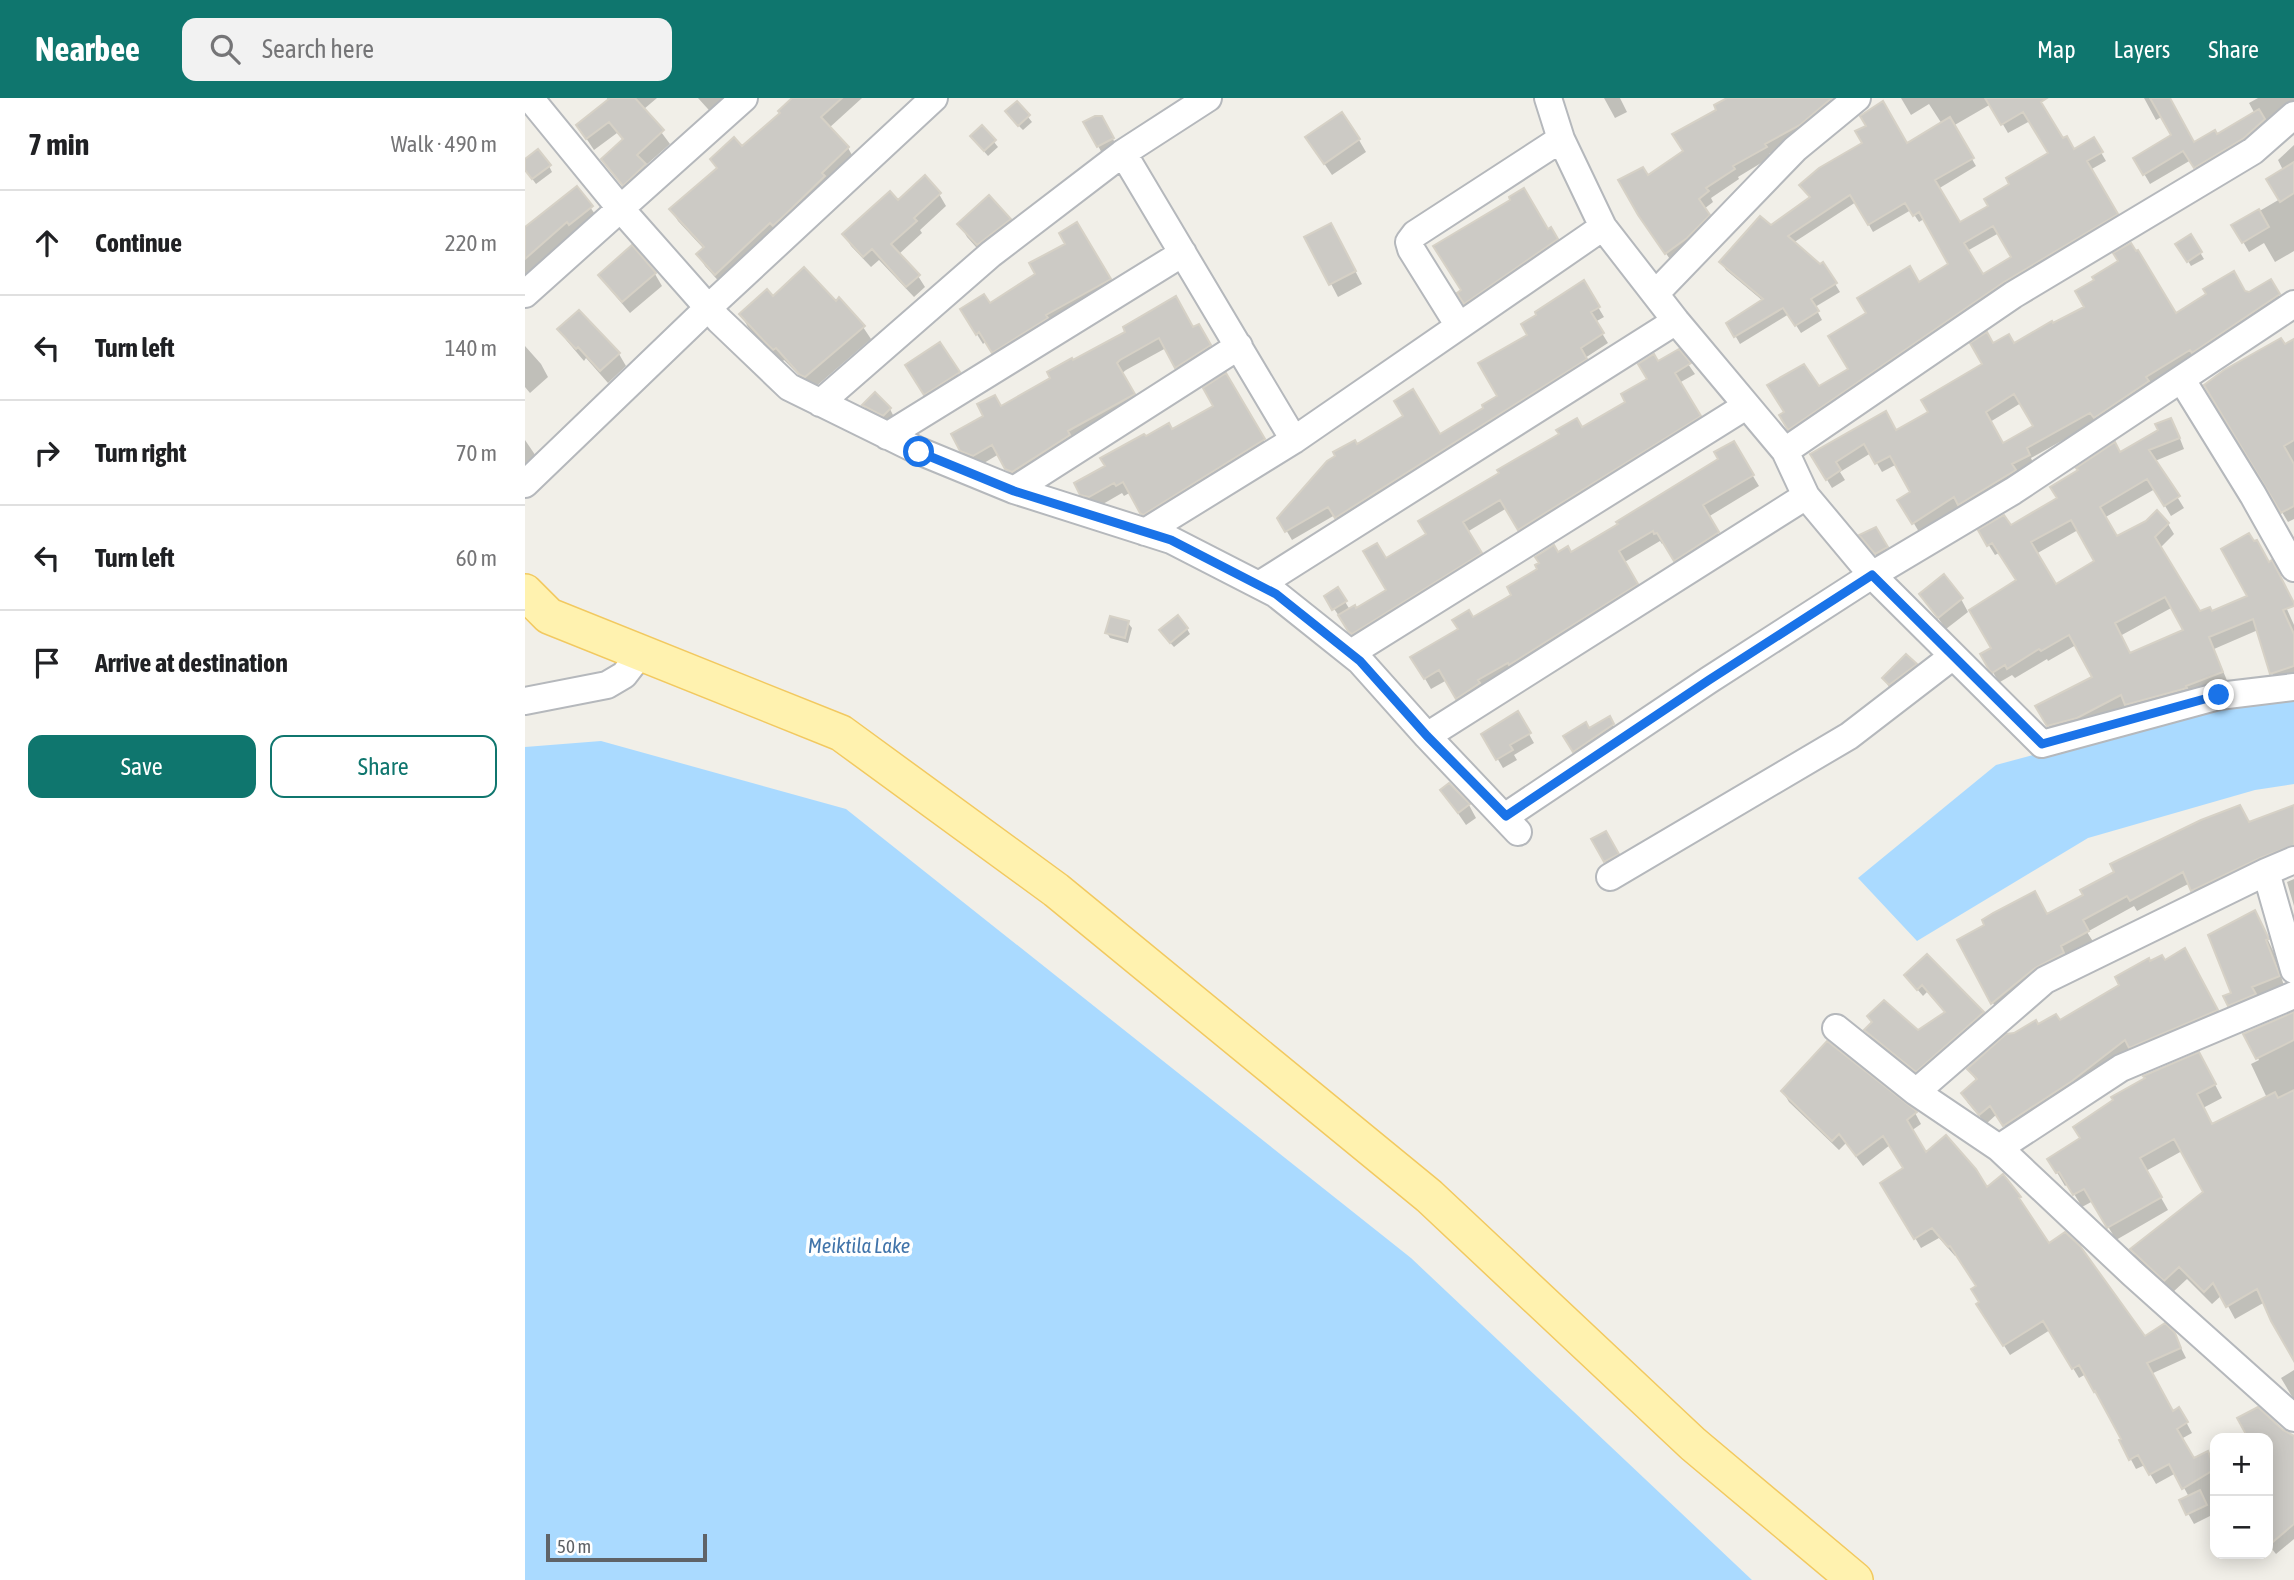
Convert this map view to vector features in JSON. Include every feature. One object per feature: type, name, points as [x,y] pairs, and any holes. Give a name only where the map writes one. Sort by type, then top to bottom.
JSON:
[{"type":"main road","points":[[525,592],[549,616],[841,733],[1056,890],[1429,1196],[1693,1444],[1855,1580]]},
{"type":"street","points":[[530,98],[620,208],[708,308],[789,387],[887,436],[1014,491],[1171,540],[1276,594],[1360,661],[1427,736],[1512,824],[1709,680],[1872,575],[2013,491],[2294,304]]},
{"type":"street","points":[[525,294],[744,98]]},
{"type":"street","points":[[525,484],[708,308],[934,98]]},
{"type":"street","points":[[820,403],[991,254],[1123,153],[1208,98]]},
{"type":"street","points":[[1548,98],[1560,139],[1603,227],[1676,321],[1785,452],[1806,496],[1872,575],[2042,744],[2219,695],[2294,687]]},
{"type":"street","points":[[1655,294],[1795,149],[1857,98]]},
{"type":"street","points":[[1785,452],[2014,295],[2253,151],[2294,115]]},
{"type":"street","points":[[1459,326],[1409,242],[1415,234],[1560,139]]},
{"type":"street","points":[[1123,153],[1294,440]]},
{"type":"street","points":[[1145,532],[1294,440],[1603,227]]},
{"type":"street","points":[[887,436],[1183,253]]},
{"type":"street","points":[[1259,585],[1676,321]]},
{"type":"street","points":[[1014,491],[1239,346]]},
{"type":"street","points":[[2182,380],[2253,495],[2294,568]]},
{"type":"street","points":[[1351,653],[1746,406]]},
{"type":"street","points":[[1427,736],[1806,496]]},
{"type":"street","points":[[525,701],[607,685],[624,675],[641,653]]},
{"type":"street","points":[[1610,877],[1849,736],[1954,656]]},
{"type":"street","points":[[1916,1092],[2045,980],[2294,860]]},
{"type":"street","points":[[2266,872],[2294,970]]},
{"type":"street","points":[[1999,1148],[2121,1068],[2294,995]]},
{"type":"street","points":[[1836,1028],[1916,1092],[1999,1148],[2294,1418]]},
{"type":"water","points":[[2294,698],[2294,784],[2255,790],[2088,838],[1917,941],[1858,878],[1996,765],[2227,702]]},
{"type":"water","name":"Meiktila Lake","points":[[601,741],[846,809],[1411,1258],[1752,1580],[525,1580],[525,747]]},
{"type":"building","points":[[610,98],[635,98],[664,130],[637,155],[646,164],[623,186],[601,159],[623,139],[609,122],[586,139],[576,125]]},
{"type":"building","points":[[792,98],[842,98],[821,117],[849,147],[822,173],[825,176],[789,211],[773,226],[770,223],[715,275],[696,254],[704,247],[669,209],[717,168],[710,159],[734,137],[742,146],[780,113],[778,111]]},
{"type":"building","points":[[1727,98],[1832,98],[1800,125],[1765,144],[1767,147],[1733,166],[1735,169],[1706,188],[1709,191],[1699,199],[1710,215],[1687,238],[1665,254],[1618,180],[1643,167],[1648,175],[1683,151],[1672,134],[1716,110],[1714,105]]},
{"type":"building","points":[[1985,98],[2047,98],[2041,102],[2063,138],[2067,136],[2074,149],[2094,137],[2103,152],[2087,161],[2118,214],[2004,282],[1788,430],[1779,415],[1784,412],[1767,385],[1804,364],[1819,386],[1848,369],[1828,336],[1866,313],[1857,298],[1910,266],[1919,282],[1948,264],[1919,212],[1913,216],[1905,203],[1868,225],[1850,195],[1788,236],[1820,264],[1823,262],[1837,283],[1811,299],[1819,311],[1795,326],[1783,308],[1734,337],[1726,323],[1763,299],[1719,262],[1760,216],[1771,225],[1810,197],[1799,185],[1819,168],[1862,143],[1855,131],[1866,126],[1860,116],[1883,101],[1907,143],[1950,117],[1974,158],[1935,180],[1960,222],[1988,206],[1984,199],[2009,184],[2006,178],[2048,153],[2023,112],[2001,125]],"holes":[[[1993,226],[2011,257],[1983,274],[1964,243]]]},
{"type":"building","points":[[2150,98],[2170,98],[2194,142],[2215,130],[2217,134],[2259,109],[2265,119],[2244,138],[2194,168],[2183,151],[2143,175],[2133,158],[2171,135]]},
{"type":"building","points":[[1017,101],[1030,115],[1018,126],[1005,111]]},
{"type":"building","points":[[1342,112],[1360,139],[1324,164],[1305,137]]},
{"type":"building","points":[[1095,116],[1102,116],[1114,138],[1097,147],[1083,122]]},
{"type":"building","points":[[982,125],[996,140],[984,151],[970,136]]},
{"type":"building","points":[[538,149],[551,165],[532,179],[525,170],[525,159]]},
{"type":"building","points":[[2294,162],[2294,193],[2280,202],[2266,179]]},
{"type":"building","points":[[925,175],[941,193],[914,218],[917,221],[891,244],[920,275],[906,287],[872,249],[863,257],[842,234],[890,191],[898,200]]},
{"type":"building","points":[[577,186],[593,206],[569,225],[567,222],[525,259],[525,227]]},
{"type":"building","points":[[1524,188],[1548,229],[1551,227],[1558,239],[1464,304],[1457,293],[1461,290],[1433,246],[1510,200],[1509,197]]},
{"type":"building","points":[[989,195],[1011,219],[977,245],[957,224]]},
{"type":"building","points":[[2259,209],[2269,227],[2242,243],[2231,225]]},
{"type":"building","points":[[1077,222],[1111,279],[1046,315],[1048,318],[992,353],[979,332],[976,335],[960,309],[984,294],[990,303],[1035,274],[1029,263],[1065,244],[1059,233]]},
{"type":"building","points":[[1331,223],[1356,271],[1329,285],[1304,237]]},
{"type":"building","points":[[2191,234],[2202,252],[2187,262],[2175,244]]},
{"type":"building","points":[[2131,243],[2136,251],[2138,250],[2176,313],[2206,294],[2203,289],[2234,271],[2245,291],[2249,292],[2271,279],[2280,294],[2192,353],[2190,350],[2146,377],[2149,381],[2094,418],[2090,413],[2027,448],[2030,455],[2012,464],[2016,470],[1958,505],[1954,497],[1912,524],[1897,500],[1910,492],[1890,456],[1875,464],[1864,444],[1836,462],[1841,470],[1826,480],[1810,454],[1886,411],[1896,430],[1928,412],[1921,400],[1982,364],[1970,343],[1987,332],[1993,343],[2009,334],[2014,343],[2052,321],[2053,323],[2084,307],[2075,291],[2118,261],[2113,253]],"holes":[[[2014,394],[2033,426],[2003,443],[1986,412]]]},
{"type":"building","points":[[632,245],[656,273],[622,302],[598,275]]},
{"type":"building","points":[[804,267],[836,301],[839,297],[865,326],[805,377],[800,375],[776,348],[773,350],[739,314],[767,289],[773,296]]},
{"type":"building","points":[[1584,280],[1600,307],[1591,312],[1604,333],[1581,348],[1587,359],[1335,518],[1328,507],[1285,532],[1277,518],[1327,461],[1335,456],[1333,452],[1355,440],[1357,444],[1403,416],[1394,401],[1413,389],[1440,434],[1483,408],[1482,405],[1497,396],[1478,363],[1527,335],[1521,324]]},
{"type":"building","points":[[1176,296],[1193,327],[1199,324],[1211,345],[1175,368],[1159,338],[1120,360],[1117,363],[1135,394],[1068,431],[1070,435],[1012,472],[1005,469],[992,445],[973,456],[960,451],[951,434],[983,416],[977,404],[995,395],[1001,406],[1050,378],[1047,372],[1125,332],[1123,327]]},
{"type":"building","points":[[579,310],[620,353],[600,371],[557,329]]},
{"type":"building","points":[[2281,338],[2285,344],[2294,339],[2294,440],[2284,446],[2294,464],[2294,506],[2281,513],[2204,385],[2224,370]]},
{"type":"building","points":[[940,342],[960,372],[924,395],[905,365]]},
{"type":"building","points":[[1679,349],[1691,363],[1675,373],[1701,416],[1518,530],[1500,500],[1463,522],[1482,553],[1352,634],[1348,631],[1338,615],[1355,605],[1356,608],[1386,590],[1363,551],[1377,543],[1386,558],[1426,534],[1418,521],[1559,434],[1556,430],[1577,418],[1582,427],[1625,402],[1621,394],[1647,379],[1638,364],[1654,354],[1658,361]]},
{"type":"building","points":[[1226,373],[1265,439],[1143,515],[1123,482],[1116,486],[1114,483],[1089,497],[1080,495],[1074,483],[1105,466],[1100,458],[1169,423],[1172,429],[1213,406],[1203,388]]},
{"type":"building","points":[[875,392],[891,408],[883,416],[862,405]]},
{"type":"building","points":[[2171,418],[2180,438],[2149,450],[2180,496],[2164,506],[2147,479],[2100,507],[2117,536],[2146,521],[2157,510],[2169,523],[2155,537],[2200,611],[2210,607],[2212,611],[2247,596],[2221,549],[2249,533],[2254,541],[2257,540],[2269,562],[2272,560],[2294,603],[2294,606],[2283,610],[2294,634],[2294,666],[2270,674],[2253,619],[2209,637],[2223,672],[2186,686],[2187,688],[2125,705],[2121,695],[2077,718],[2047,726],[2035,706],[2092,677],[2069,635],[2041,651],[2039,649],[2007,669],[2005,665],[1992,673],[1989,670],[1980,654],[1991,648],[1969,610],[2016,580],[1992,543],[1987,546],[1978,530],[2004,515],[2011,525],[2057,498],[2050,487],[2115,442],[2120,452],[2158,430],[2155,424]],"holes":[[[2071,520],[2094,561],[2056,584],[2031,542]],[[2165,597],[2183,630],[2130,653],[2115,623]]]},
{"type":"building","points":[[1734,441],[1754,475],[1703,505],[1719,532],[1674,561],[1657,533],[1654,534],[1653,531],[1619,551],[1638,584],[1509,665],[1508,663],[1478,680],[1480,683],[1456,699],[1439,670],[1424,679],[1410,657],[1458,629],[1452,620],[1469,610],[1473,617],[1511,595],[1507,587],[1537,569],[1535,565],[1539,563],[1535,557],[1554,545],[1558,552],[1568,546],[1571,552],[1718,459],[1714,452]]},
{"type":"building","points":[[1876,527],[1888,547],[1875,554],[1859,535]]},
{"type":"building","points":[[1944,574],[1963,598],[1938,618],[1919,594]]},
{"type":"building","points":[[1338,587],[1347,601],[1332,610],[1324,596]]},
{"type":"building","points":[[1178,615],[1188,628],[1170,643],[1159,630]]},
{"type":"building","points":[[1110,616],[1129,621],[1125,638],[1105,633]]},
{"type":"building","points":[[1906,654],[1917,664],[1889,685],[1882,678]]},
{"type":"building","points":[[1518,711],[1531,733],[1510,745],[1513,750],[1496,760],[1481,734]]},
{"type":"building","points":[[1610,716],[1614,724],[1573,752],[1563,736],[1586,722],[1589,728]]},
{"type":"building","points":[[1449,783],[1470,804],[1458,813],[1440,790]]},
{"type":"building","points":[[2240,805],[2249,822],[2294,805],[2294,845],[2191,891],[2183,872],[2130,901],[2127,896],[2083,920],[2089,931],[2061,946],[2064,953],[2035,968],[1991,1004],[1957,940],[1984,925],[1982,920],[2035,891],[2047,914],[2083,895],[2080,890],[2114,872],[2110,864],[2201,820]]},
{"type":"building","points":[[1606,831],[1619,854],[1604,862],[1591,839]]},
{"type":"building","points":[[2255,910],[2269,939],[2266,940],[2280,976],[2252,987],[2256,994],[2228,1006],[2223,996],[2231,993],[2208,935]]},
{"type":"building","points":[[2185,948],[2218,1010],[2129,1048],[2125,1040],[2072,1081],[2003,1126],[1990,1106],[1979,1115],[1961,1093],[1977,1079],[1967,1069],[2006,1034],[2014,1033],[2036,1020],[2038,1024],[2056,1014],[2060,1020],[2119,985],[2115,977],[2149,958],[2150,961],[2162,955],[2165,960]]},
{"type":"building","points":[[1927,954],[1984,1012],[1916,1072],[1864,1030],[1872,1022],[1867,1016],[1884,1000],[1918,1030],[1945,1012],[1922,985],[1917,990],[1904,975]]},
{"type":"building","points":[[2294,1012],[2294,1040],[2256,1059],[2243,1034]]},
{"type":"building","points":[[1827,1041],[1917,1112],[1907,1120],[1926,1152],[1946,1135],[1976,1169],[1987,1187],[2003,1174],[2021,1197],[2019,1198],[2049,1243],[2065,1232],[2080,1246],[2145,1336],[2165,1323],[2175,1333],[2181,1348],[2147,1363],[2173,1411],[2179,1407],[2188,1422],[2177,1429],[2194,1458],[2208,1451],[2210,1472],[2182,1489],[2169,1464],[2149,1475],[2138,1455],[2129,1460],[2119,1440],[2121,1439],[2079,1365],[2072,1369],[2043,1321],[2003,1346],[1976,1304],[1979,1302],[1971,1289],[1976,1286],[1950,1246],[1948,1247],[1932,1228],[1914,1239],[1880,1183],[1903,1168],[1883,1136],[1856,1156],[1839,1134],[1832,1141],[1781,1091]]},
{"type":"building","points":[[2199,1052],[2216,1084],[2197,1094],[2212,1124],[2275,1092],[2278,1098],[2294,1090],[2294,1361],[2271,1321],[2257,1289],[2226,1307],[2213,1283],[2204,1292],[2179,1267],[2164,1281],[2130,1249],[2203,1192],[2174,1139],[2140,1158],[2162,1197],[2107,1228],[2084,1189],[2073,1195],[2059,1172],[2056,1173],[2047,1159],[2080,1138],[2073,1127],[2113,1100],[2111,1097],[2145,1078],[2143,1076]]},
{"type":"building","points":[[2258,1407],[2283,1430],[2294,1436],[2294,1524],[2273,1542],[2273,1433],[2245,1433],[2237,1418]]},
{"type":"building","points":[[2200,1490],[2207,1505],[2186,1515],[2179,1500]]},
{"type":"route","points":[[919,452],[1014,491],[1171,540],[1276,594],[1360,661],[1427,736],[1506,816],[1872,575],[2042,744],[2219,695]]}]
